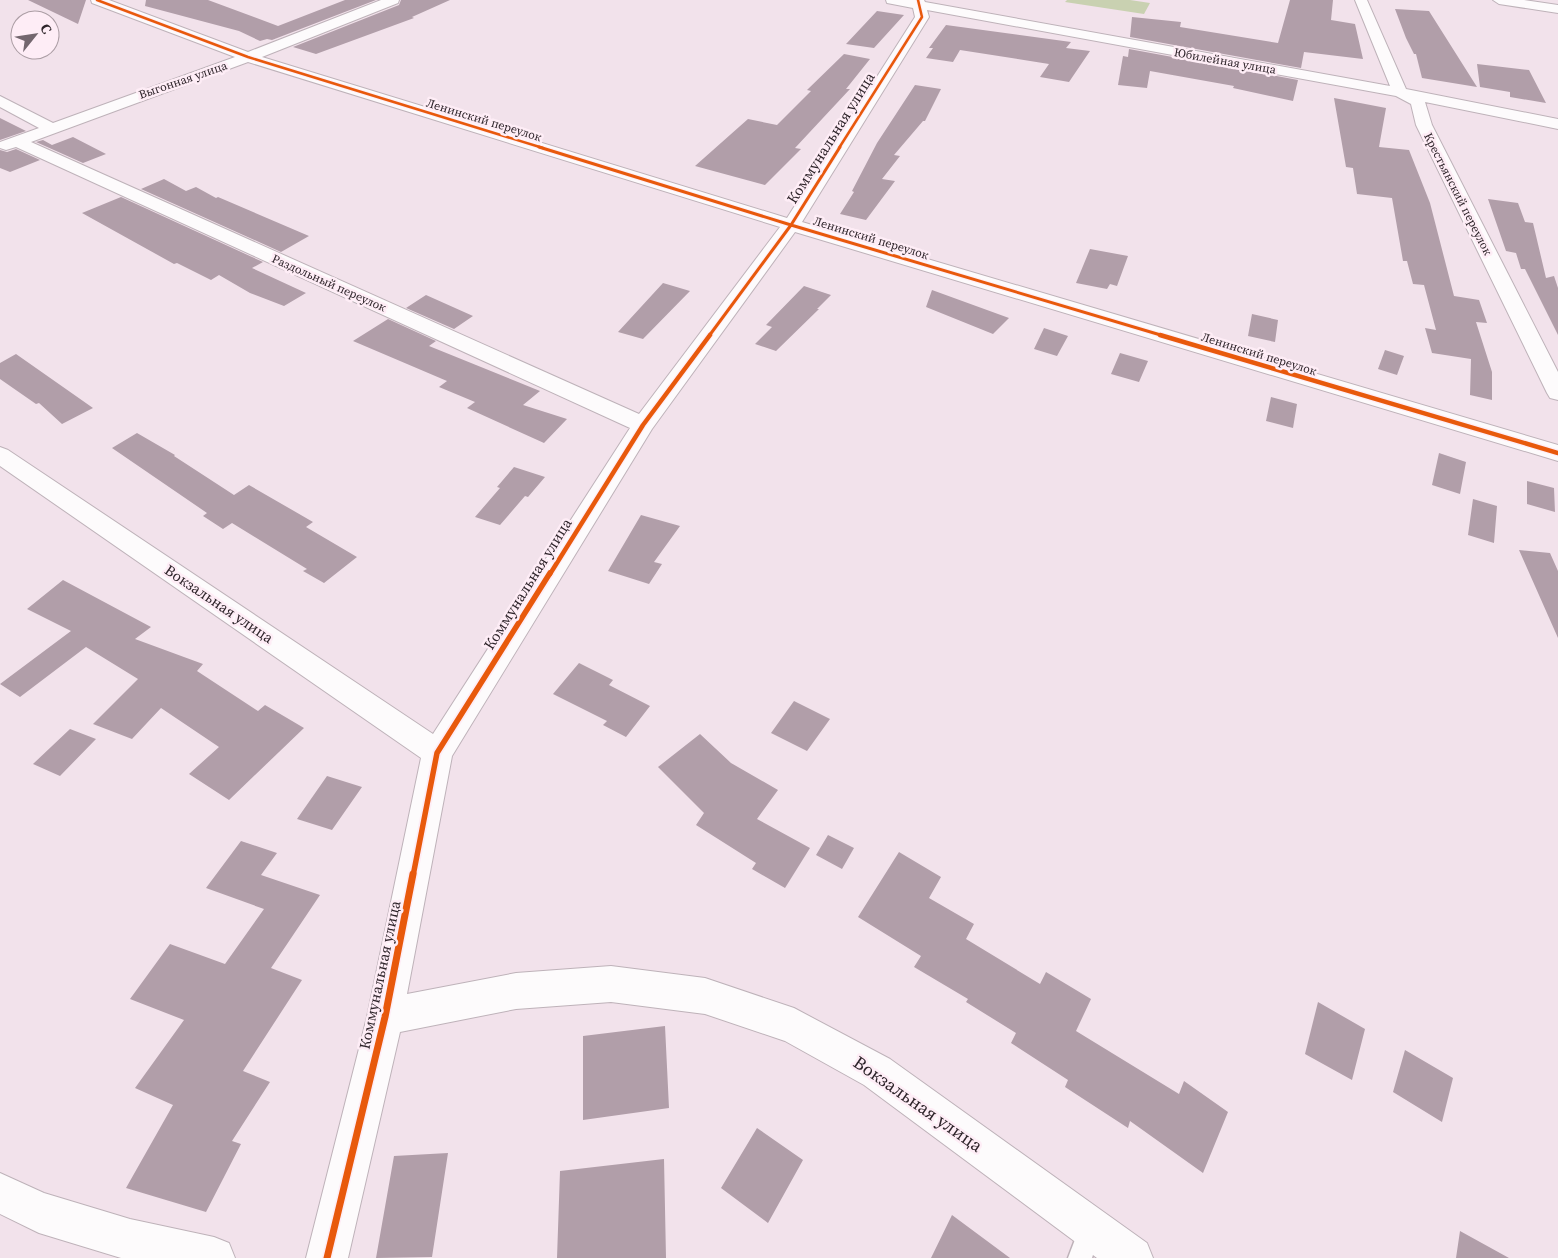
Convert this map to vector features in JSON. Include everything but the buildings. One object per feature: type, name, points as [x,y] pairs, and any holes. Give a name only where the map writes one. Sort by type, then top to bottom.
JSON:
[{"type":"street","name":"Ленинский переулок","points":[[97,0],[248,57],[791,225],[1558,453]]},
{"type":"street","name":"Выгонная улица","points":[[8,144],[49,127],[248,57],[393,0]]},
{"type":"street","name":"Юбилейная улица","points":[[892,0],[919,3],[1400,92],[1558,124]]},
{"type":"street","points":[[1361,0],[1400,92]]},
{"type":"street","points":[[1499,0],[1558,9]]},
{"type":"street","name":"Коммунальная улица","points":[[327,1258],[385,1017],[437,753],[643,425],[791,225],[922,17],[919,3]]},
{"type":"street","name":"Крестьянский переулок","points":[[1400,92],[1418,102],[1424,124],[1558,392]]},
{"type":"street","points":[[0,101],[49,127]]},
{"type":"street","name":"Раздольный переулок","points":[[8,144],[643,425]]},
{"type":"street","name":"Вокзальная улица","points":[[0,454],[437,753]]},
{"type":"street","name":"Вокзальная улица","points":[[385,1017],[516,991],[611,984],[705,996],[794,1026],[877,1072],[1085,1243],[1132,1258]]},
{"type":"street","points":[[0,1193],[39,1212],[130,1240],[214,1258]]},
{"type":"green space","points":[[1067,0],[1130,0],[1150,3],[1144,14],[1065,2]]},
{"type":"cycle path","points":[[97,0],[248,57],[791,225],[1558,453]]},
{"type":"cycle path","points":[[327,1258],[385,1017],[437,753],[643,425],[791,225],[922,17],[918,0]]}]
